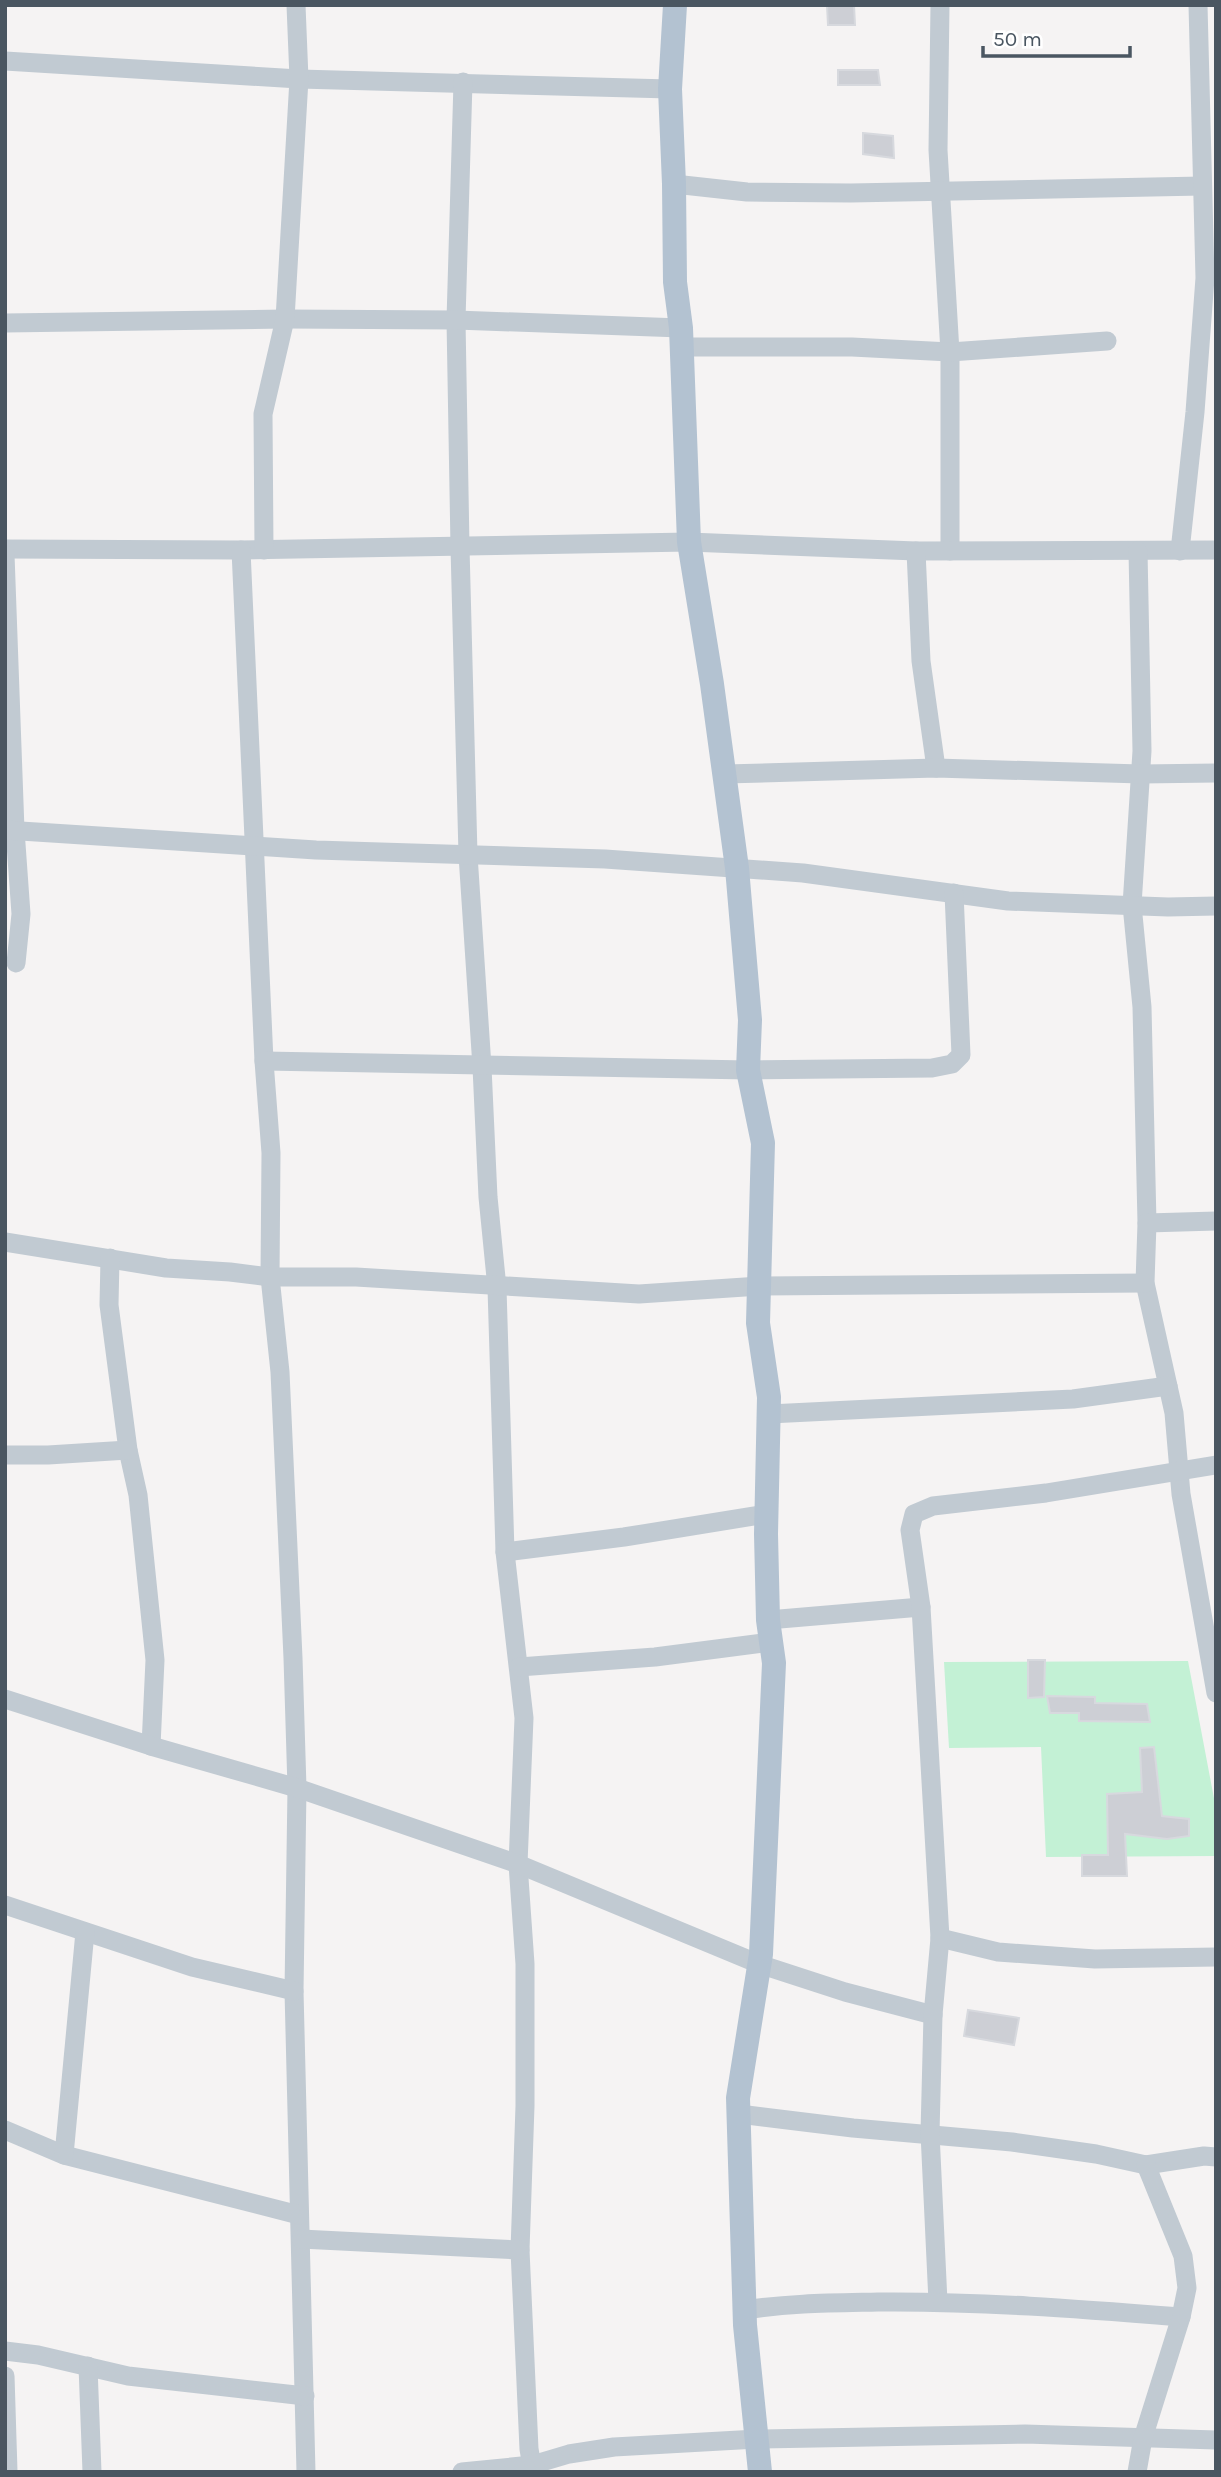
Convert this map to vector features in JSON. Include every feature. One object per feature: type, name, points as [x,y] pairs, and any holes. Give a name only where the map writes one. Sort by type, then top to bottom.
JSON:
[{"type":"main road","points":[[675,5],[670,89],[675,282],[681,337],[689,542],[737,869],[750,1020],[748,1070],[763,1143],[758,1323],[769,1397],[766,1514],[769,1631],[774,1663],[759,1964],[738,2098],[745,2310],[760,2472]]},
{"type":"street","points":[[264,550],[263,414],[285,319],[299,79],[296,5]]},
{"type":"street","points":[[940,5],[939,150],[950,352],[950,551]]},
{"type":"street","points":[[1180,551],[1195,412],[1205,278],[1202,186],[1208,150],[1198,5]]},
{"type":"street","points":[[5,61],[299,79],[670,89]]},
{"type":"street","points":[[463,82],[456,320],[468,855],[488,1197],[497,1287],[505,1552],[524,1718],[518,1864],[525,1964],[525,2106],[520,2250],[532,2468]]},
{"type":"street","points":[[674,184],[747,192],[1202,186]]},
{"type":"street","points":[[5,323],[285,319],[456,320],[681,337],[950,352],[1107,341]]},
{"type":"street","points":[[5,549],[264,550],[689,542],[916,551],[1216,550]]},
{"type":"street","points":[[241,550],[264,1061],[271,1153],[270,1278],[280,1372],[297,1788],[294,1991],[306,2472]]},
{"type":"street","points":[[916,551],[921,661],[936,768]]},
{"type":"street","points":[[1138,551],[1142,751],[1132,905],[1142,1007],[1147,1223],[1145,1283],[1174,1413],[1179,1472],[1216,1693]]},
{"type":"street","points":[[5,554],[10,830],[21,914],[16,963]]},
{"type":"street","points":[[724,774],[936,768],[1141,775],[1216,774]]},
{"type":"street","points":[[10,830],[316,850],[605,859],[803,873],[1008,901],[1216,906]]},
{"type":"street","points":[[264,1061],[748,1070],[932,1068],[952,1065],[961,1055],[954,894]]},
{"type":"street","points":[[1147,1223],[1216,1222]]},
{"type":"street","points":[[5,1241],[166,1268],[230,1272],[270,1278],[356,1277],[639,1294],[760,1286],[1145,1283]]},
{"type":"street","points":[[110,1258],[109,1305],[128,1450],[138,1495],[155,1660],[150,1746]]},
{"type":"street","points":[[769,1414],[1073,1399],[1168,1386]]},
{"type":"street","points":[[5,1455],[128,1450]]},
{"type":"street","points":[[938,2302],[930,2133],[933,2015],[940,1938],[921,1607],[910,1530],[914,1514],[933,1506],[1046,1493],[1216,1465]]},
{"type":"street","points":[[505,1552],[624,1537],[766,1514]]},
{"type":"street","points":[[519,1667],[655,1657],[769,1631],[921,1607]]},
{"type":"street","points":[[5,1699],[150,1746],[297,1788],[518,1864],[759,1964],[845,1992],[933,2015]]},
{"type":"street","points":[[5,1905],[192,1968],[294,1991]]},
{"type":"street","points":[[64,2155],[85,1932]]},
{"type":"street","points":[[940,1938],[998,1952],[1095,1959],[1216,1957]]},
{"type":"street","points":[[738,2114],[1024,2144],[1096,2154],[1146,2165],[1204,2156],[1216,2158]]},
{"type":"street","points":[[5,2130],[64,2155],[299,2215]]},
{"type":"street","points":[[1137,2472],[1143,2438],[1181,2318],[1187,2288],[1183,2256],[1146,2165]]},
{"type":"street","points":[[301,2239],[520,2250]]},
{"type":"street","points":[[745,2310],[790,2303],[938,2302],[1050,2306],[1181,2318]]},
{"type":"street","points":[[5,2351],[38,2355],[128,2376],[305,2396]]},
{"type":"street","points":[[88,2367],[92,2472]]},
{"type":"street","points":[[5,2376],[8,2472]]},
{"type":"street","points":[[462,2472],[532,2468],[569,2454],[614,2447],[757,2439],[1025,2434],[1216,2440]]},
{"type":"green space","points":[[1188,1661],[1216,1809],[1216,1856],[1046,1857],[1041,1747],[949,1748],[944,1662]]},
{"type":"building","points":[[827,5],[854,5],[855,25],[828,25]]},
{"type":"building","points":[[838,70],[878,70],[880,85],[838,85]]},
{"type":"building","points":[[863,133],[893,136],[894,158],[863,154]]},
{"type":"building","points":[[1028,1660],[1045,1660],[1044,1697],[1028,1698]]},
{"type":"building","points":[[1047,1696],[1095,1697],[1095,1703],[1147,1704],[1150,1722],[1079,1721],[1079,1713],[1050,1713]]},
{"type":"building","points":[[1154,1747],[1162,1816],[1189,1819],[1189,1836],[1167,1839],[1125,1834],[1127,1876],[1082,1876],[1082,1855],[1108,1855],[1107,1794],[1142,1792],[1140,1748]]},
{"type":"building","points":[[968,2010],[1019,2018],[1014,2045],[964,2036]]}]
